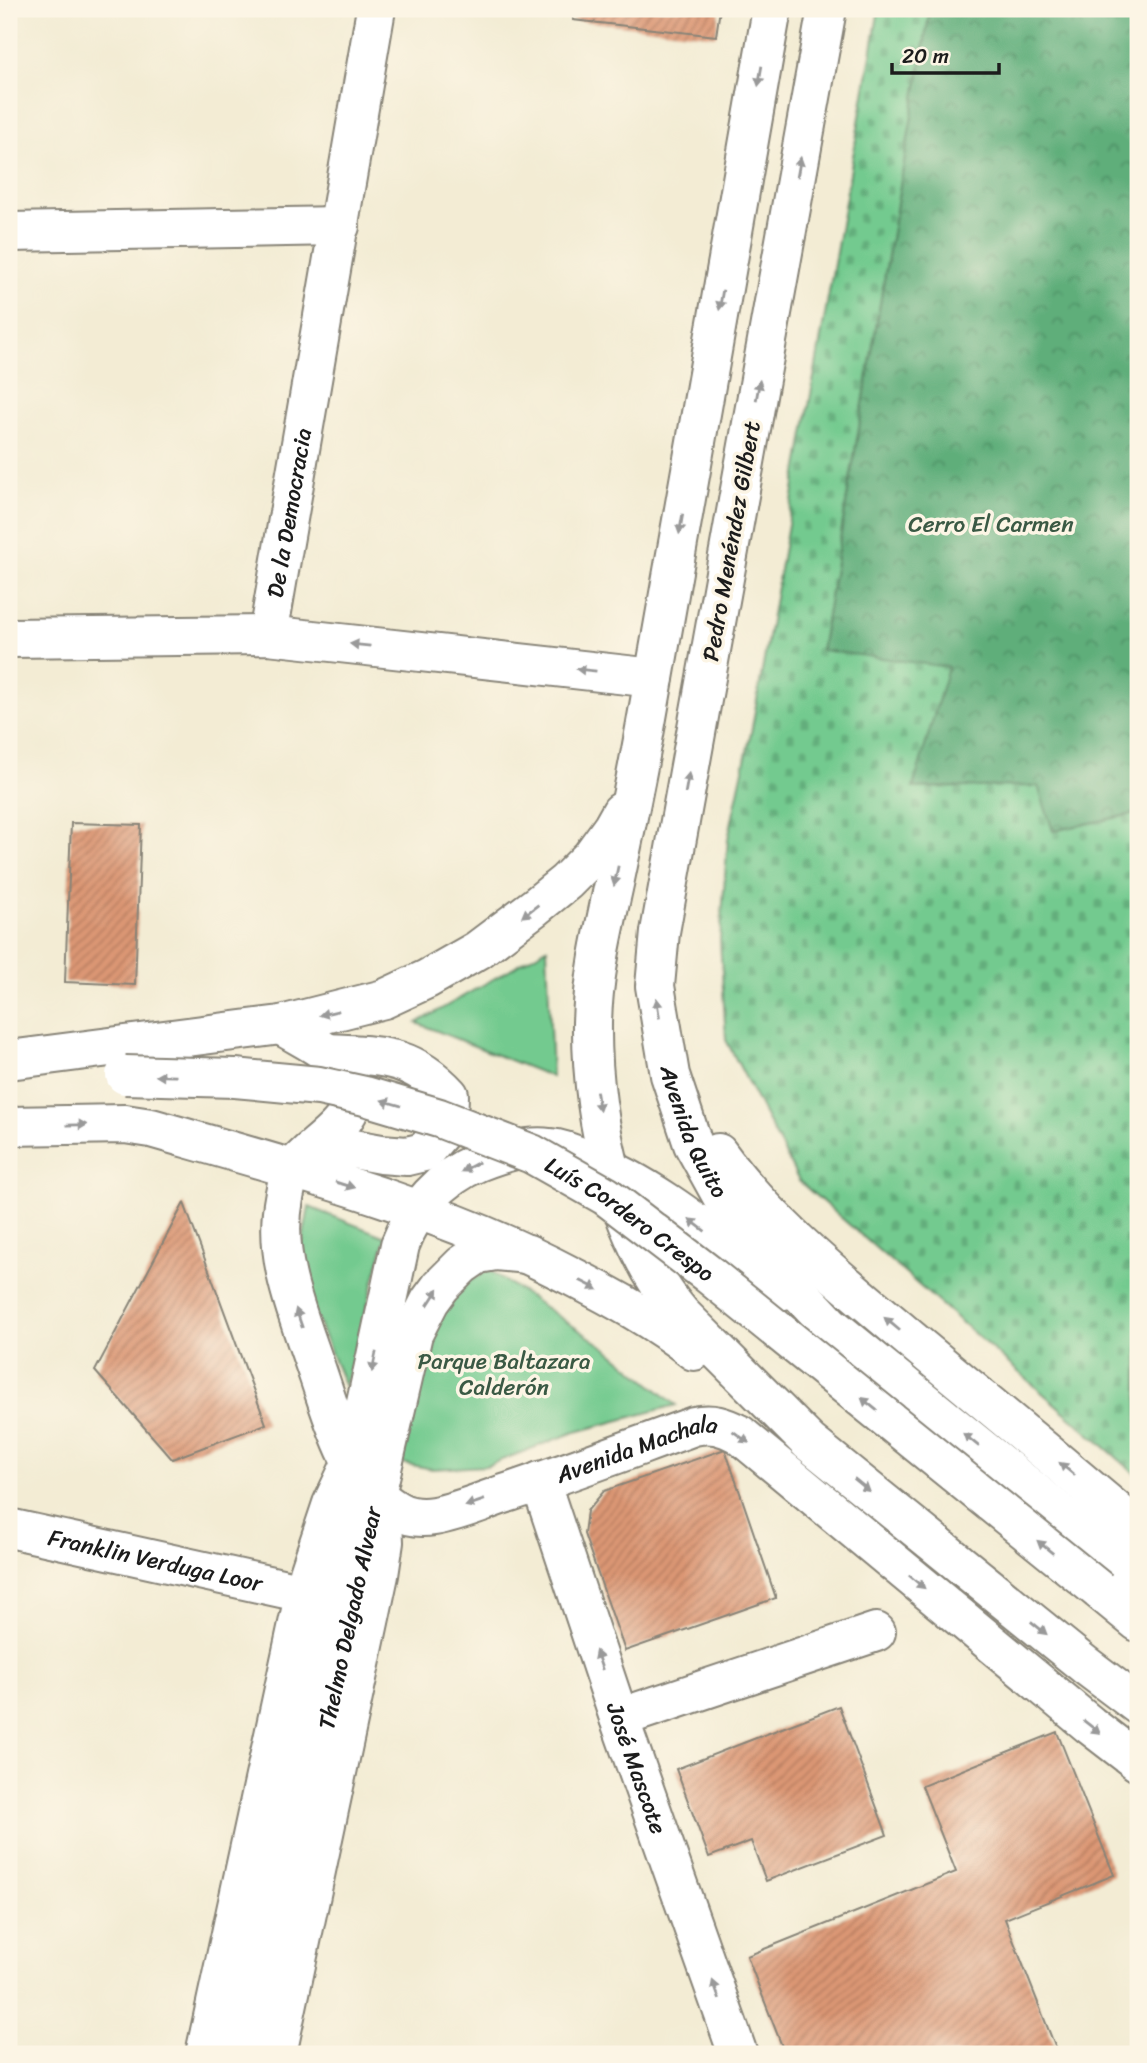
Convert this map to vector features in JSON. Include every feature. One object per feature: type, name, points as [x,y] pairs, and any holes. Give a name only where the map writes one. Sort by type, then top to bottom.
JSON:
[{"type":"main road","name":"De la Democracia","points":[[268,635],[376,9]]},
{"type":"main road","points":[[772,9],[635,785],[595,973],[592,1023],[594,1078],[611,1168],[627,1218],[648,1268],[662,1292],[681,1314],[809,1442]]},
{"type":"main road","name":"Pedro Menéndez Gilbert","points":[[670,1075],[655,986],[660,932],[827,9]]},
{"type":"main road","points":[[9,232],[340,226]]},
{"type":"main road","points":[[9,638],[268,635],[654,678]]},
{"type":"main road","points":[[9,1060],[281,1025],[384,999],[478,950],[545,899],[591,857],[612,828],[635,785]]},
{"type":"main road","points":[[281,1025],[327,1052],[346,1071],[352,1087],[348,1111],[339,1126],[292,1169]]},
{"type":"main road","points":[[321,1143],[381,1154],[407,1156],[424,1152],[448,1124],[449,1111],[449,1096],[426,1074],[410,1064],[389,1057],[327,1052]]},
{"type":"main road","name":"Avenida Quito","points":[[670,1075],[693,1144],[736,1220],[766,1257],[830,1325],[1138,1576]]},
{"type":"main road","name":"Avenida Quito","points":[[670,1075],[705,1136],[736,1179],[786,1230],[855,1293],[1138,1529]]},
{"type":"main road","name":"Luís Cordero Crespo","points":[[9,1076],[235,1078],[319,1086],[365,1096],[439,1118],[532,1154],[606,1196],[708,1274],[1138,1622]]},
{"type":"main road","points":[[9,1126],[125,1124],[151,1128],[380,1195],[528,1254],[618,1300],[668,1331],[1138,1705]]},
{"type":"main road","name":"Thelmo Delgado Alvear","points":[[226,2054],[400,1245],[408,1224],[418,1210],[435,1191],[469,1167],[494,1156],[527,1147],[552,1148],[611,1168],[658,1196],[830,1325]]},
{"type":"main road","name":"Avenida Machala","points":[[292,1169],[282,1211],[284,1268],[329,1406],[352,1462],[379,1498],[410,1516],[436,1516],[694,1426],[707,1423],[723,1426],[739,1434],[1138,1762]]},
{"type":"main road","name":"Thelmo Delgado Alvear","points":[[256,2054],[413,1334],[441,1286],[478,1254],[496,1251],[528,1254]]},
{"type":"main road","name":"Thelmo Delgado Alvear","points":[[205,2054],[304,1593],[322,1529],[352,1462]]},
{"type":"main road","name":"José Mascote","points":[[540,1481],[619,1718],[738,2054]]},
{"type":"main road","name":"Thelmo Delgado Alvear","points":[[277,2054],[379,1575],[384,1542],[379,1498]]},
{"type":"main road","name":"Franklin Verduga Loor","points":[[9,1528],[304,1593]]},
{"type":"main road","points":[[619,1718],[876,1632]]},
{"type":"green space","points":[[879,9],[930,9],[821,650],[948,667],[913,788],[1038,786],[1053,831],[1138,813],[1138,1476],[799,1181],[726,1040],[720,940],[728,839],[752,728]]},
{"type":"green space","name":"Cerro El Carmen","points":[[930,9],[1138,9],[1138,813],[1053,831],[1037,786],[913,788],[821,651]]},
{"type":"green space","points":[[547,948],[552,1077],[417,1023]]},
{"type":"green space","points":[[309,1207],[386,1237],[345,1387],[297,1271]]},
{"type":"green space","name":"Parque Baltazara Calderón","points":[[489,1270],[609,1350],[676,1405],[572,1433],[486,1466],[432,1469],[402,1463],[431,1329],[463,1285]]},
{"type":"building","points":[[574,9],[720,9],[716,36],[573,20]]},
{"type":"building","points":[[71,823],[141,825],[135,985],[65,982]]},
{"type":"building","points":[[184,1203],[266,1424],[172,1459],[95,1371]]},
{"type":"building","points":[[725,1449],[776,1598],[625,1651],[584,1534],[587,1511],[604,1491]]},
{"type":"building","points":[[839,1706],[887,1835],[766,1881],[751,1841],[709,1857],[676,1769]]},
{"type":"building","points":[[1057,1732],[1114,1875],[1005,1919],[1058,2054],[785,2054],[747,1956],[956,1872],[922,1786]]}]
